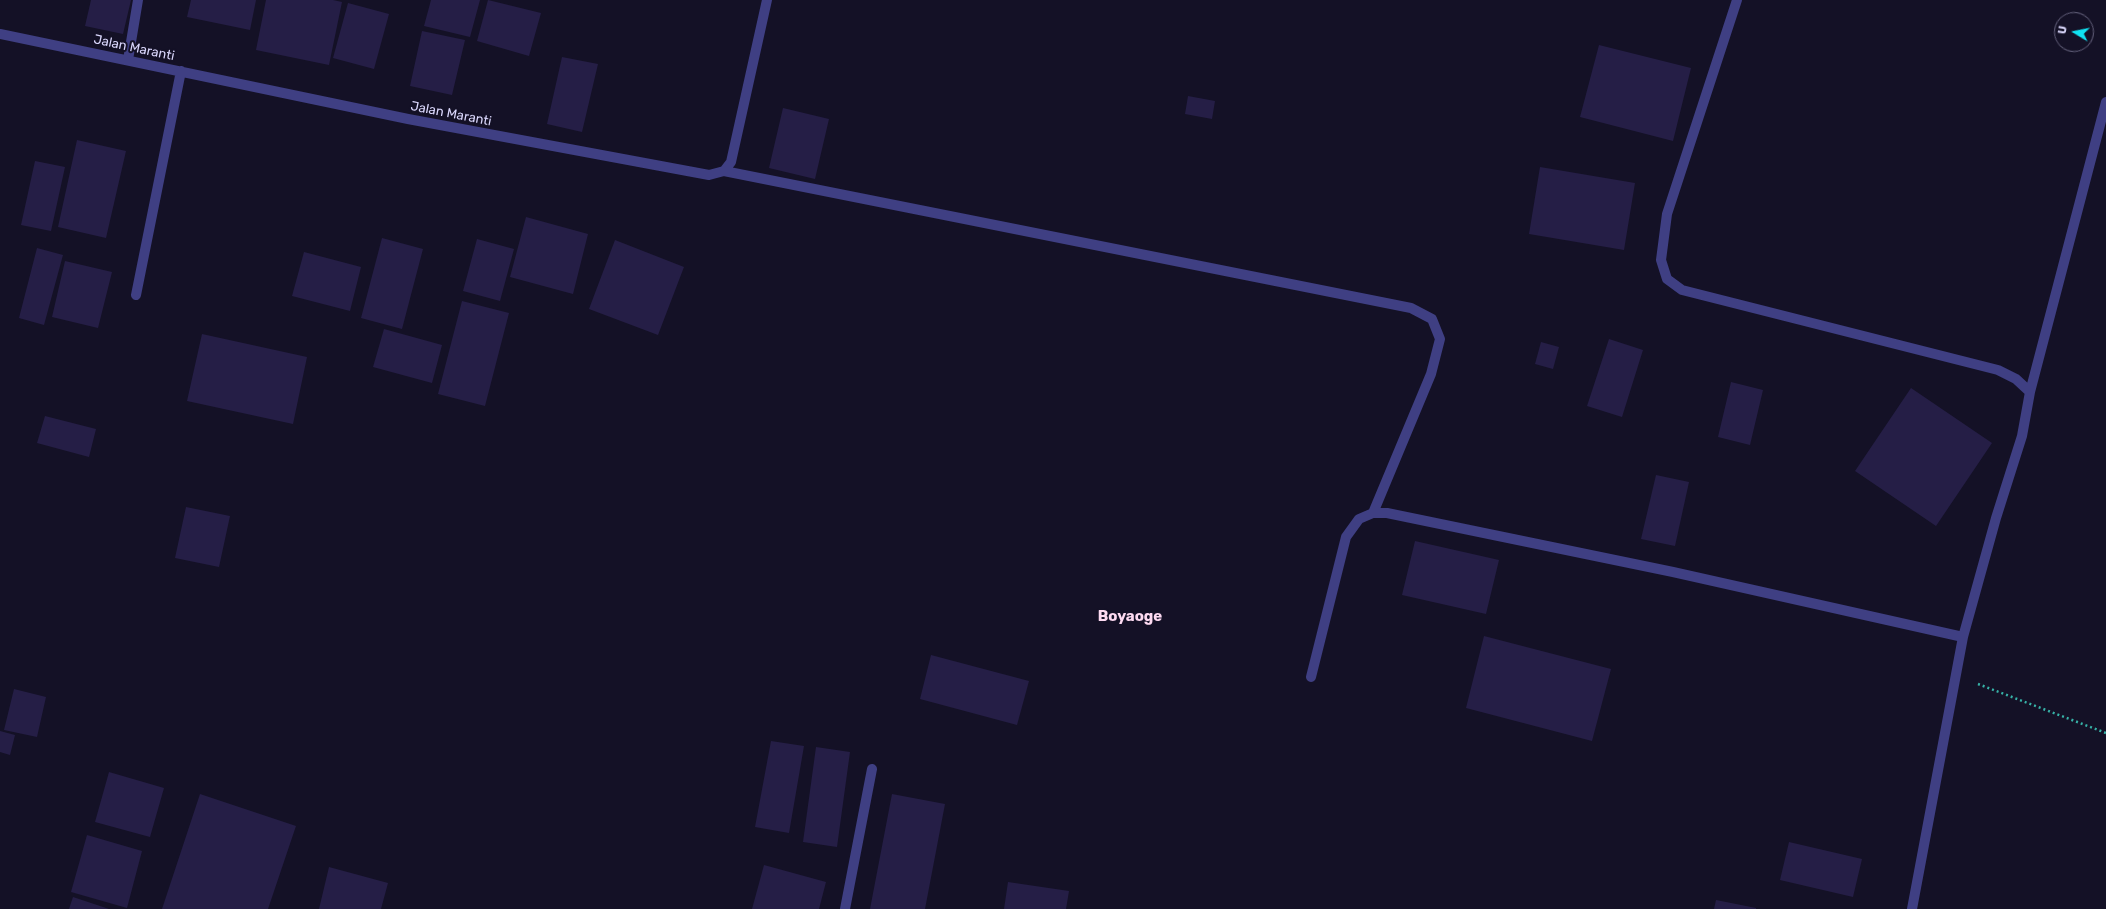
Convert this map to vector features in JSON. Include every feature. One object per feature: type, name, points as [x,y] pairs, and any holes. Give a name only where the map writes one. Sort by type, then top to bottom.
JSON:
[{"type":"street","points":[[128,60],[138,0]]},
{"type":"street","points":[[767,0],[731,162],[724,171],[1411,308],[1432,319],[1440,338],[1431,374],[1373,513]]},
{"type":"street","points":[[1737,0],[1667,214],[1662,260],[1667,279],[1682,290],[1998,370],[2016,379],[2030,392]]},
{"type":"street","name":"Jalan Maranti","points":[[0,34],[408,119],[696,174],[709,175],[724,171]]},
{"type":"street","points":[[136,295],[181,71]]},
{"type":"street","points":[[1912,909],[1963,637],[1996,518],[2022,436],[2030,392],[2106,102]]},
{"type":"street","points":[[1311,677],[1346,537],[1359,519],[1373,513],[1387,513],[1673,572],[1963,637]]},
{"type":"street","points":[[845,909],[872,769]]},
{"type":"path","points":[[1955,676],[2106,733]]},
{"type":"building","points":[[91,0],[131,0],[123,34],[85,26]]},
{"type":"building","points":[[191,0],[256,0],[250,30],[187,17]]},
{"type":"building","points":[[266,0],[333,0],[342,2],[329,65],[256,50]]},
{"type":"building","points":[[431,0],[480,0],[470,37],[424,26]]},
{"type":"building","points":[[488,0],[541,13],[529,56],[477,41]]},
{"type":"building","points":[[348,3],[389,14],[374,69],[333,58]]},
{"type":"building","points":[[422,31],[465,40],[452,95],[410,86]]},
{"type":"building","points":[[1599,45],[1691,68],[1673,141],[1580,117]]},
{"type":"building","points":[[562,57],[598,64],[582,132],[547,124]]},
{"type":"building","points":[[1188,96],[1215,101],[1212,119],[1185,114]]},
{"type":"building","points":[[783,108],[829,119],[815,179],[769,168]]},
{"type":"building","points":[[77,140],[126,151],[106,238],[58,227]]},
{"type":"building","points":[[35,161],[65,167],[51,231],[21,225]]},
{"type":"building","points":[[1540,167],[1635,183],[1624,250],[1529,234]]},
{"type":"building","points":[[526,217],[588,234],[573,294],[510,277]]},
{"type":"building","points":[[382,238],[423,249],[402,329],[361,318]]},
{"type":"building","points":[[477,239],[514,249],[500,301],[463,291]]},
{"type":"building","points":[[615,240],[684,267],[658,335],[589,309]]},
{"type":"building","points":[[37,248],[63,255],[44,325],[19,318]]},
{"type":"building","points":[[304,252],[361,267],[350,311],[292,296]]},
{"type":"building","points":[[65,261],[112,272],[98,328],[52,317]]},
{"type":"building","points":[[462,301],[509,313],[485,406],[438,394]]},
{"type":"building","points":[[384,329],[442,345],[432,383],[373,367]]},
{"type":"building","points":[[202,334],[307,357],[293,424],[187,401]]},
{"type":"building","points":[[1609,339],[1643,350],[1622,417],[1587,406]]},
{"type":"building","points":[[1541,342],[1559,347],[1553,369],[1535,364]]},
{"type":"building","points":[[1731,382],[1763,390],[1750,445],[1718,437]]},
{"type":"building","points":[[1911,388],[1992,443],[1936,526],[1855,471]]},
{"type":"building","points":[[45,416],[96,429],[89,457],[37,443]]},
{"type":"building","points":[[1656,475],[1689,482],[1675,546],[1641,539]]},
{"type":"building","points":[[186,507],[230,516],[219,567],[175,558]]},
{"type":"building","points":[[1415,541],[1499,560],[1486,614],[1402,595]]},
{"type":"building","points":[[1484,636],[1611,669],[1592,741],[1466,708]]},
{"type":"building","points":[[931,655],[1029,681],[1017,725],[920,699]]},
{"type":"building","points":[[14,689],[46,697],[37,737],[4,730]]},
{"type":"building","points":[[0,731],[15,735],[10,755],[0,752]]},
{"type":"building","points":[[771,741],[804,746],[789,833],[755,827]]},
{"type":"building","points":[[816,747],[850,752],[837,847],[803,842]]},
{"type":"building","points":[[109,772],[164,788],[150,837],[95,822]]},
{"type":"building","points":[[200,794],[296,826],[268,909],[162,909]]},
{"type":"building","points":[[892,794],[945,804],[925,909],[870,909]]},
{"type":"building","points":[[87,835],[142,851],[127,908],[71,892]]},
{"type":"building","points":[[1789,842],[1862,859],[1853,897],[1780,880]]},
{"type":"building","points":[[764,865],[826,882],[819,909],[752,909]]},
{"type":"building","points":[[329,867],[388,883],[381,909],[319,909]]},
{"type":"building","points":[[1008,882],[1069,891],[1066,909],[1004,909]]},
{"type":"building","points":[[73,897],[109,909],[69,909]]},
{"type":"building","points":[[1716,900],[1756,908],[1756,909],[1714,909]]},
{"type":"district","name":"Boyaoge","points":[[1130,617]]}]
